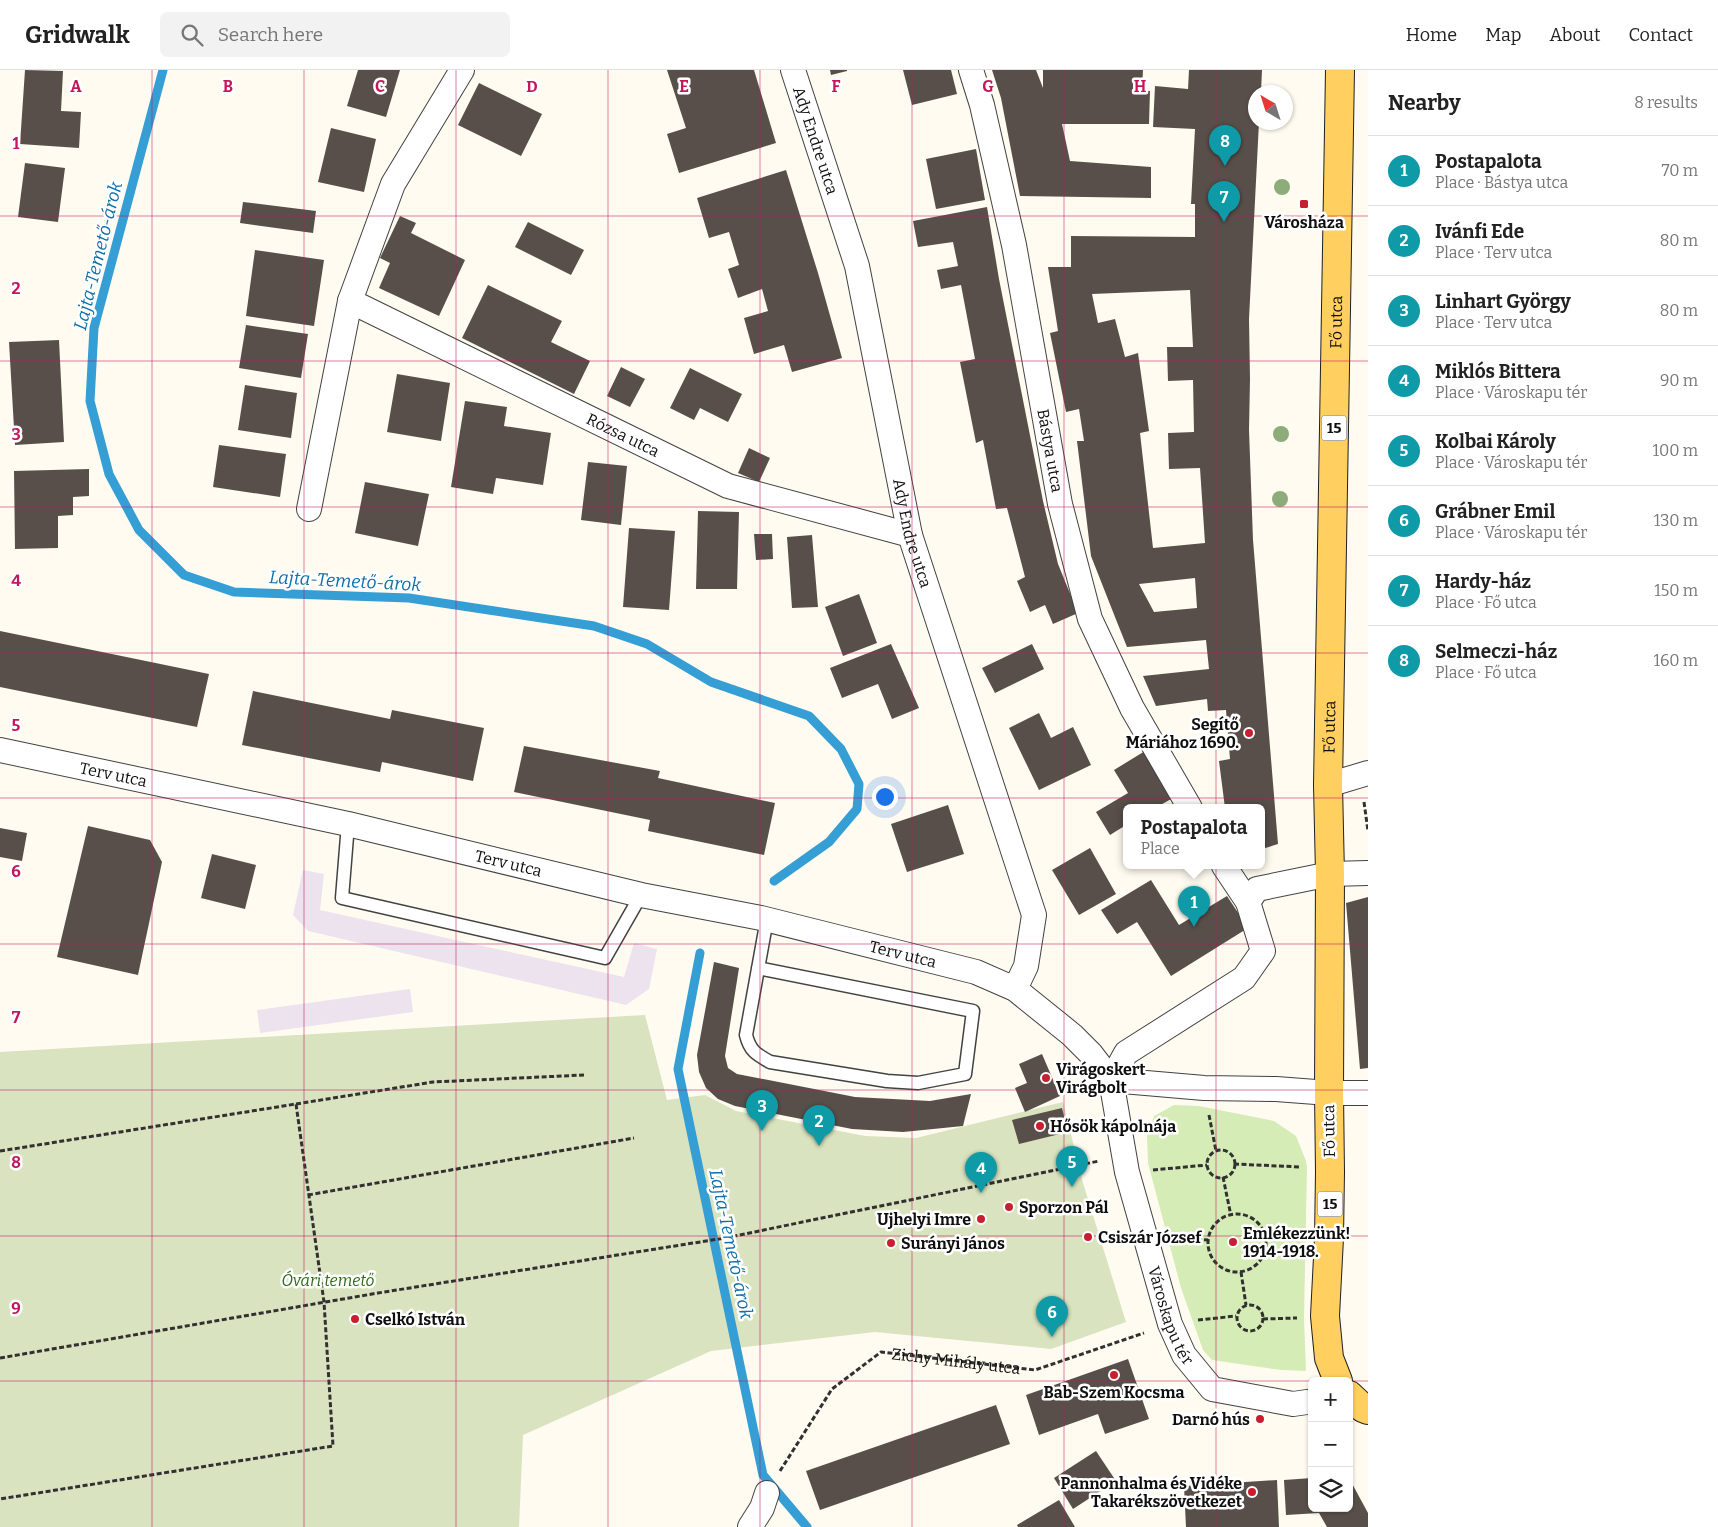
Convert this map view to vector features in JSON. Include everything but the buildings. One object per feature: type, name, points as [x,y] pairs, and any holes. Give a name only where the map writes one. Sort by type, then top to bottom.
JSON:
[{"type":"main road","name":"Fő utca","points":[[1336,1377],[1329,1358],[1326,1316],[1330,1238],[1330,874],[1328,785],[1340,70]]},
{"type":"main road","points":[[1353,1398],[1363,1408],[1368,1410]]},
{"type":"street","points":[[309,509],[350,301],[393,184],[462,70]]},
{"type":"street","name":"Ady Endre utca","points":[[793,70],[857,266],[910,535],[1034,915],[1026,966],[1015,989]]},
{"type":"street","name":"Bástya utca","points":[[971,70],[982,105],[1014,244],[1060,504],[1090,619],[1132,708],[1188,804]]},
{"type":"street","name":"Rózsa utca","points":[[350,301],[728,486],[910,535]]},
{"type":"street","name":"Terv utca","points":[[0,750],[348,824],[641,895],[767,919],[976,972],[1015,989]]},
{"type":"street","points":[[1328,785],[1368,773]]},
{"type":"street","points":[[1226,869],[1248,902],[1263,951],[1244,978],[1126,1053],[1111,1080],[1204,1088],[1368,1093]]},
{"type":"street","points":[[1248,902],[1256,889],[1330,874],[1368,873]]},
{"type":"street","name":"Városkapu tér","points":[[1015,989],[1072,1035],[1091,1054],[1111,1080],[1126,1164],[1180,1323],[1184,1355],[1212,1389],[1293,1404],[1307,1402]]},
{"type":"street","points":[[750,1527],[762,1508],[771,1486]]},
{"type":"lane","points":[[348,824],[342,898],[605,958],[641,895]]},
{"type":"lane","points":[[758,968],[973,1011],[964,1074],[918,1083],[887,1081],[770,1062],[755,1054],[748,1044],[746,1035],[758,968],[767,919]]},
{"type":"path","points":[[0,1151],[433,1082],[584,1075]]},
{"type":"path","points":[[1204,1088],[1216,1151]]},
{"type":"path","points":[[0,1500],[334,1446],[324,1302],[296,1104]]},
{"type":"path","points":[[308,1194],[634,1138]]},
{"type":"path","points":[[1221,1150],[1229,1153],[1234,1160],[1234,1164],[1234,1169],[1231,1173],[1223,1177],[1218,1178],[1207,1170],[1209,1156],[1216,1151],[1221,1150]]},
{"type":"path","points":[[0,1358],[324,1302],[725,1238],[1126,1164],[1207,1165]]},
{"type":"path","points":[[1234,1164],[1307,1168],[1330,1172]]},
{"type":"path","points":[[1223,1177],[1232,1216]]},
{"type":"path","points":[[1238,1214],[1256,1220],[1263,1230],[1265,1238],[1265,1248],[1260,1259],[1252,1267],[1241,1272],[1226,1270],[1220,1266],[1214,1261],[1208,1247],[1213,1226],[1224,1217],[1238,1214]]},
{"type":"path","points":[[1241,1272],[1246,1305]]},
{"type":"path","points":[[1246,1305],[1253,1305],[1261,1310],[1263,1318],[1260,1326],[1253,1331],[1244,1330],[1238,1325],[1236,1316],[1239,1310],[1246,1305]]},
{"type":"path","name":"Zichy Mihály utca","points":[[771,1486],[832,1388],[881,1352],[1035,1370],[1180,1323],[1236,1316]]},
{"type":"shaded area","points":[[303,870],[324,874],[320,910],[624,977],[634,943],[657,949],[649,989],[626,1005],[308,931],[293,915]]},
{"type":"shaded area","points":[[410,989],[413,1012],[260,1033],[257,1010]]},
{"type":"green space","name":"Óvári temető","points":[[645,1015],[667,1100],[705,1095],[736,1111],[865,1136],[916,1138],[1063,1102],[1083,1183],[1126,1322],[1051,1349],[875,1332],[711,1351],[523,1435],[519,1527],[0,1527],[0,1052]]},
{"type":"green space","points":[[1174,1105],[1199,1106],[1274,1121],[1296,1136],[1307,1167],[1304,1318],[1306,1371],[1281,1370],[1212,1360],[1203,1350],[1181,1288],[1148,1163],[1147,1136],[1154,1116]]},
{"type":"waterway","name":"Lajta-Temető-árok","points":[[163,70],[94,328],[90,401],[109,474],[139,530],[184,575],[234,592],[409,598],[594,626],[647,644],[711,682],[809,716],[841,749],[859,784],[857,809],[829,842],[774,881]]},
{"type":"waterway","name":"Lajta-Temető-árok","points":[[700,953],[678,1069],[763,1475],[807,1527]]},
{"type":"place","name":"Selmeczi-ház","points":[[1225,166]]},
{"type":"place","name":"Városháza","points":[[1304,204]]},
{"type":"place","name":"Hardy-ház","points":[[1224,222]]},
{"type":"place","name":"Segítő Máriához 1690.","points":[[1249,733]]},
{"type":"place","name":"Postapalota","points":[[1194,927]]},
{"type":"place","name":"Virágoskert Virágbolt","points":[[1046,1078]]},
{"type":"place","name":"Hősök kápolnája","points":[[1040,1126]]},
{"type":"place","name":"Linhart György","points":[[762,1131]]},
{"type":"place","name":"Ivánfi Ede","points":[[819,1146]]},
{"type":"place","name":"Kolbai Károly","points":[[1072,1187]]},
{"type":"place","name":"Miklós Bittera","points":[[981,1193]]},
{"type":"place","name":"Sporzon Pál","points":[[1009,1207]]},
{"type":"place","name":"Ujhelyi Imre","points":[[981,1219]]},
{"type":"place","name":"Csiszár József","points":[[1088,1237]]},
{"type":"place","name":"Emlékezzünk! 1914-1918.","points":[[1233,1242]]},
{"type":"place","name":"Surányi János","points":[[891,1243]]},
{"type":"place","name":"Cselkó István","points":[[355,1319]]},
{"type":"place","name":"Grábner Emil","points":[[1052,1337]]},
{"type":"place","name":"Bab-Szem Kocsma","points":[[1114,1375]]},
{"type":"place","name":"Darnó hús","points":[[1260,1419]]},
{"type":"place","name":"Pannonhalma és Vidéke Takarékszövetkezet","points":[[1252,1492]]}]
